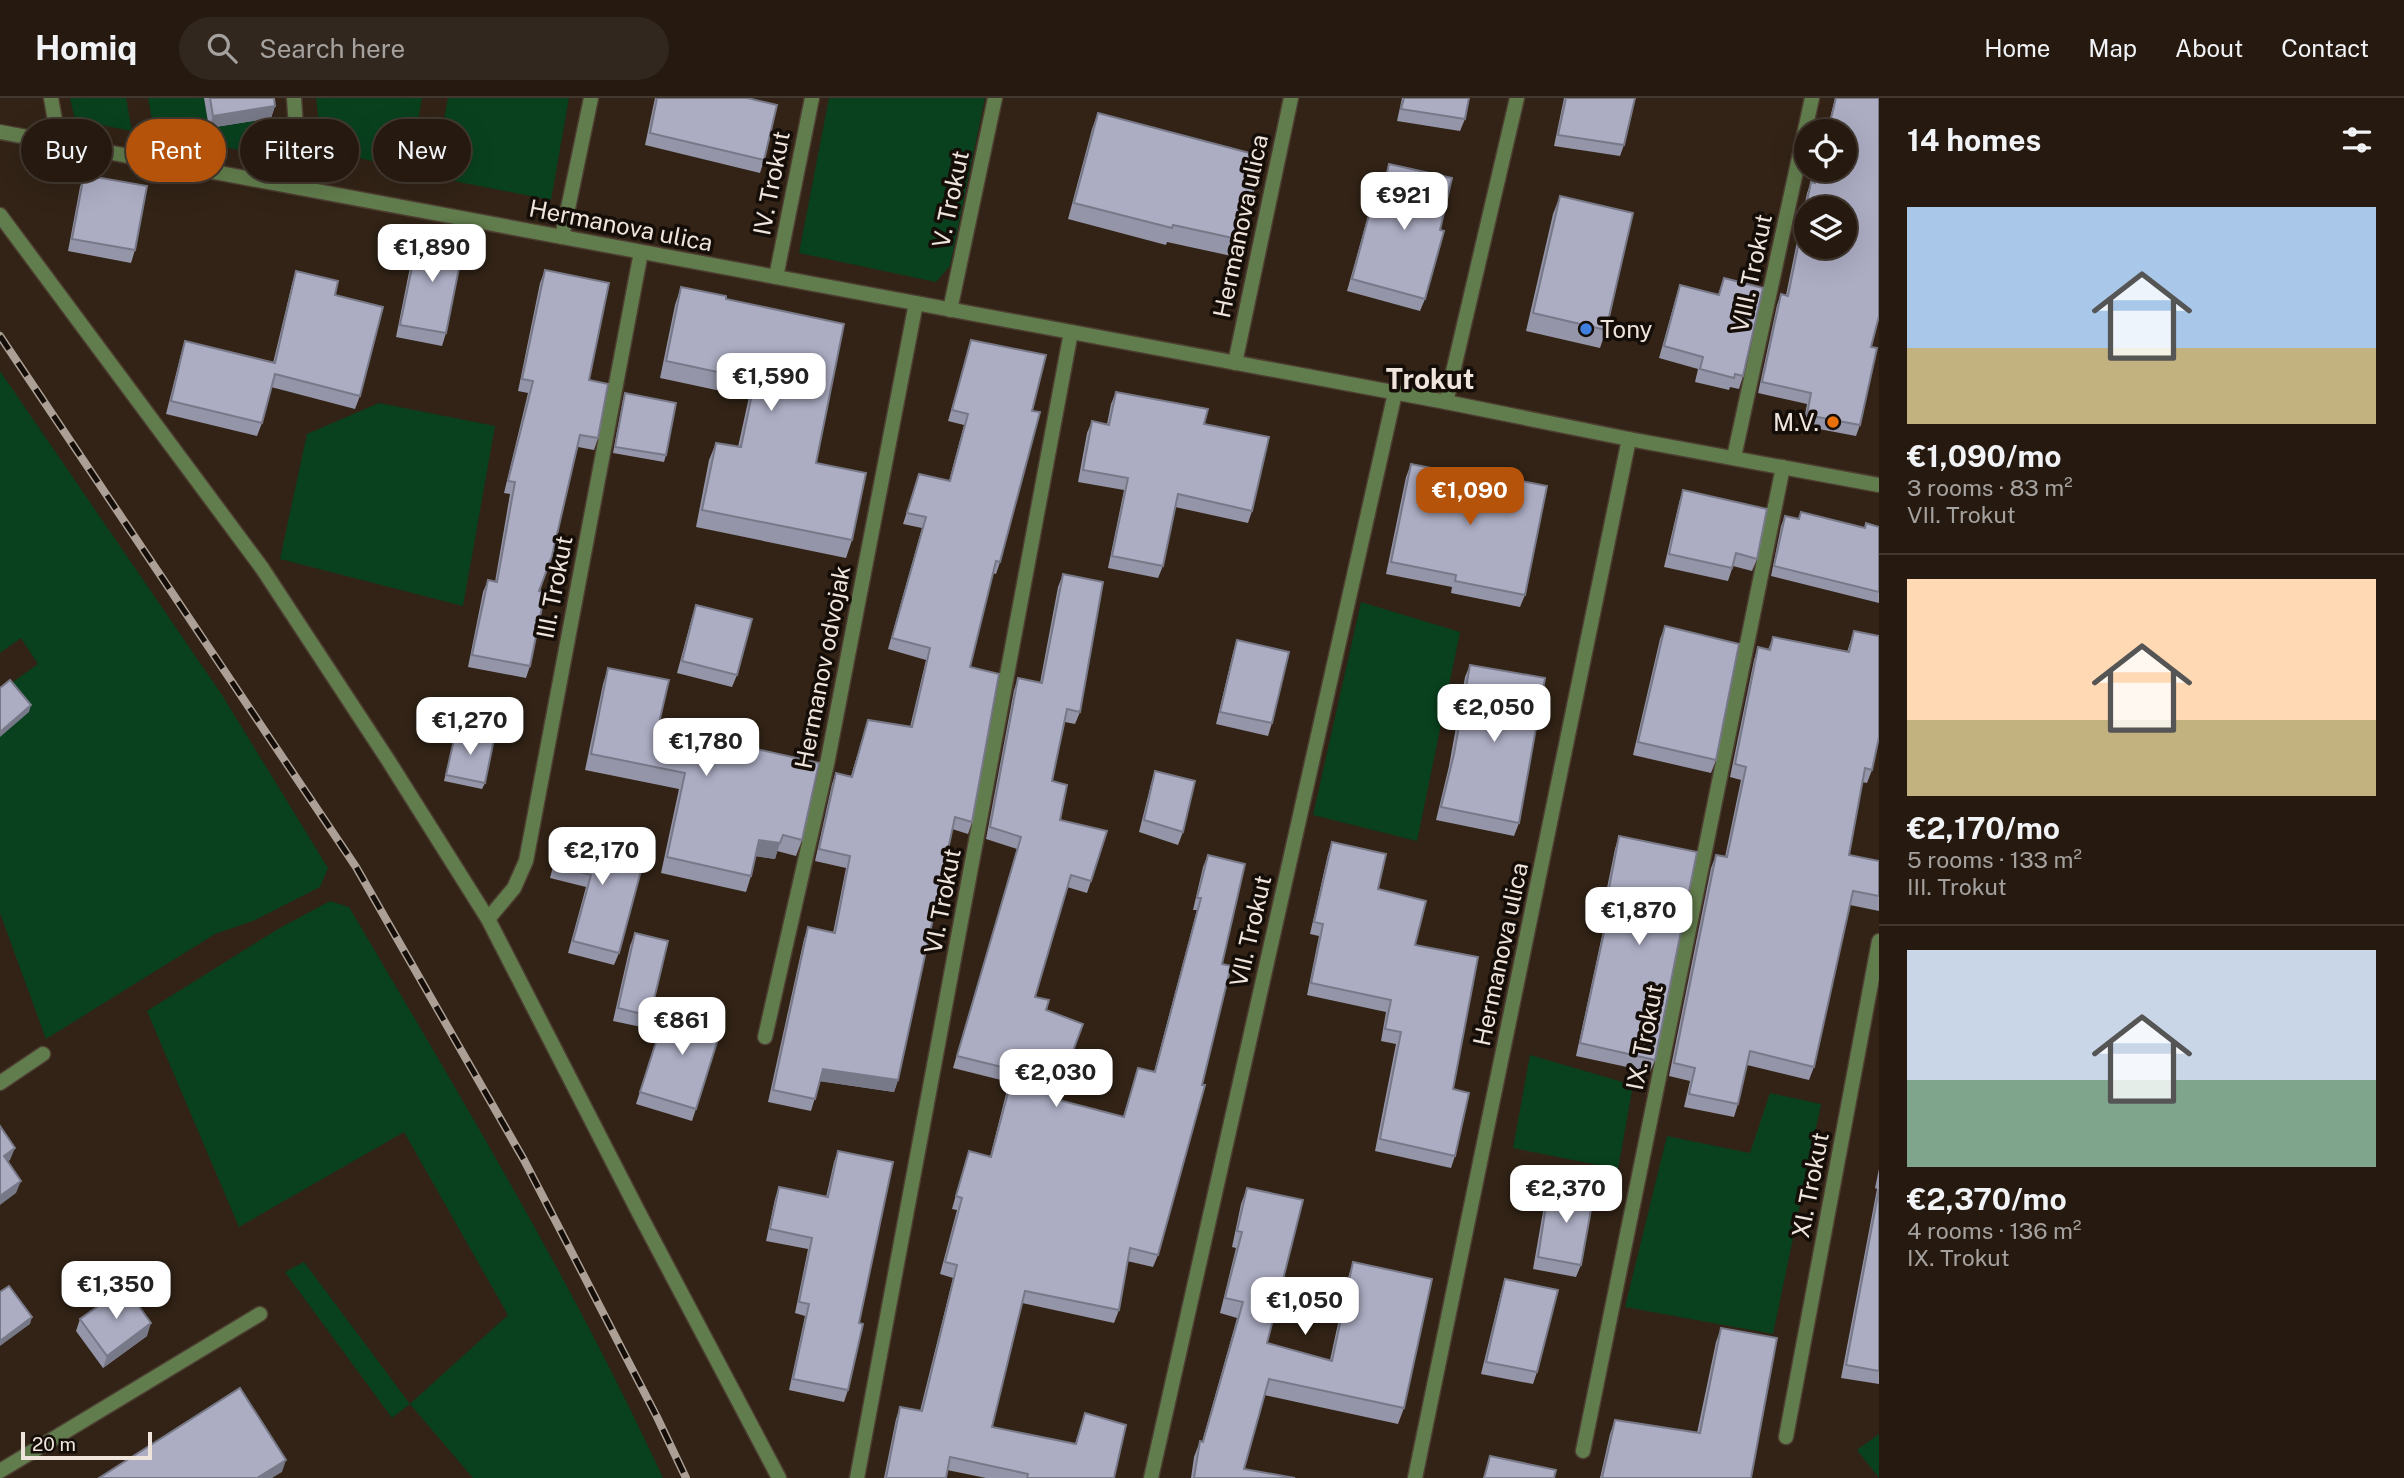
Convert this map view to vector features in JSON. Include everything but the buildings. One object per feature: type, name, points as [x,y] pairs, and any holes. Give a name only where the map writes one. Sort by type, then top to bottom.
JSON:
[{"type":"street","points":[[51,98],[55,119]]},
{"type":"street","points":[[294,98],[300,188]]},
{"type":"street","points":[[562,237],[591,98]]},
{"type":"street","name":"IV. Trokut","points":[[776,277],[812,98]]},
{"type":"street","name":"V. Trokut","points":[[950,310],[995,98]]},
{"type":"street","name":"Hermanova ulica","points":[[1235,363],[1291,98]]},
{"type":"street","points":[[1446,402],[1517,98]]},
{"type":"street","name":"VIII. Trokut","points":[[1734,457],[1812,98]]},
{"type":"street","name":"Hermanova ulica","points":[[0,132],[21,136]]},
{"type":"street","name":"Hermanova ulica","points":[[112,153],[1879,485]]},
{"type":"street","points":[[0,215],[262,568],[488,919],[779,1478]]},
{"type":"street","name":"III. Trokut","points":[[488,919],[514,888],[526,862],[641,252]]},
{"type":"street","name":"Hermanov odvojak","points":[[765,1037],[827,764],[916,303]]},
{"type":"street","name":"VI. Trokut","points":[[858,1473],[1071,332]]},
{"type":"street","name":"VII. Trokut","points":[[1150,1478],[1395,393]]},
{"type":"street","name":"Hermanova ulica","points":[[1415,1478],[1629,439]]},
{"type":"street","name":"IX. Trokut","points":[[1583,1451],[1783,467]]},
{"type":"street","name":"XI. Trokut","points":[[1786,1437],[1879,941]]},
{"type":"street","points":[[0,1083],[43,1054]]},
{"type":"street","points":[[0,1471],[260,1314]]},
{"type":"green space","points":[[70,98],[126,98],[130,119],[126,119],[126,130],[112,127],[112,119],[75,119]]},
{"type":"green space","points":[[148,98],[204,98],[208,119],[152,119]]},
{"type":"green space","points":[[316,98],[422,98],[418,119],[373,119],[373,161],[359,158],[359,119],[319,119]]},
{"type":"green space","points":[[448,98],[569,98],[551,200],[459,182],[471,182],[471,119],[444,119]]},
{"type":"green space","points":[[829,98],[985,98],[950,266],[936,282],[799,253]]},
{"type":"green space","points":[[240,123],[240,150],[226,147],[226,125]]},
{"type":"green space","points":[[0,371],[222,695],[328,868],[320,887],[253,921],[215,934],[46,1039],[0,913],[0,691],[38,664],[21,638],[0,653]]},
{"type":"green space","points":[[379,403],[495,426],[463,606],[280,559],[307,434]]},
{"type":"green space","points":[[1361,602],[1460,632],[1417,841],[1313,815]]},
{"type":"green space","points":[[330,901],[349,907],[473,1118],[591,1332],[663,1478],[473,1478],[410,1404],[508,1315],[404,1132],[239,1227],[147,1011],[278,929]]},
{"type":"green space","points":[[1530,1055],[1633,1085],[1618,1169],[1513,1148]]},
{"type":"green space","points":[[1770,1093],[1821,1104],[1773,1334],[1625,1307],[1667,1136],[1750,1153]]},
{"type":"green space","points":[[304,1262],[410,1404],[392,1418],[285,1272]]},
{"type":"green space","points":[[1879,1434],[1879,1478],[1857,1450]]},
{"type":"railway","points":[[0,336],[356,867],[524,1160],[686,1478]]},
{"type":"place","name":"Tony","points":[[1586,329]]},
{"type":"place","name":"M.V.","points":[[1833,422]]},
{"type":"district","name":"Trokut","points":[[1430,378]]}]
